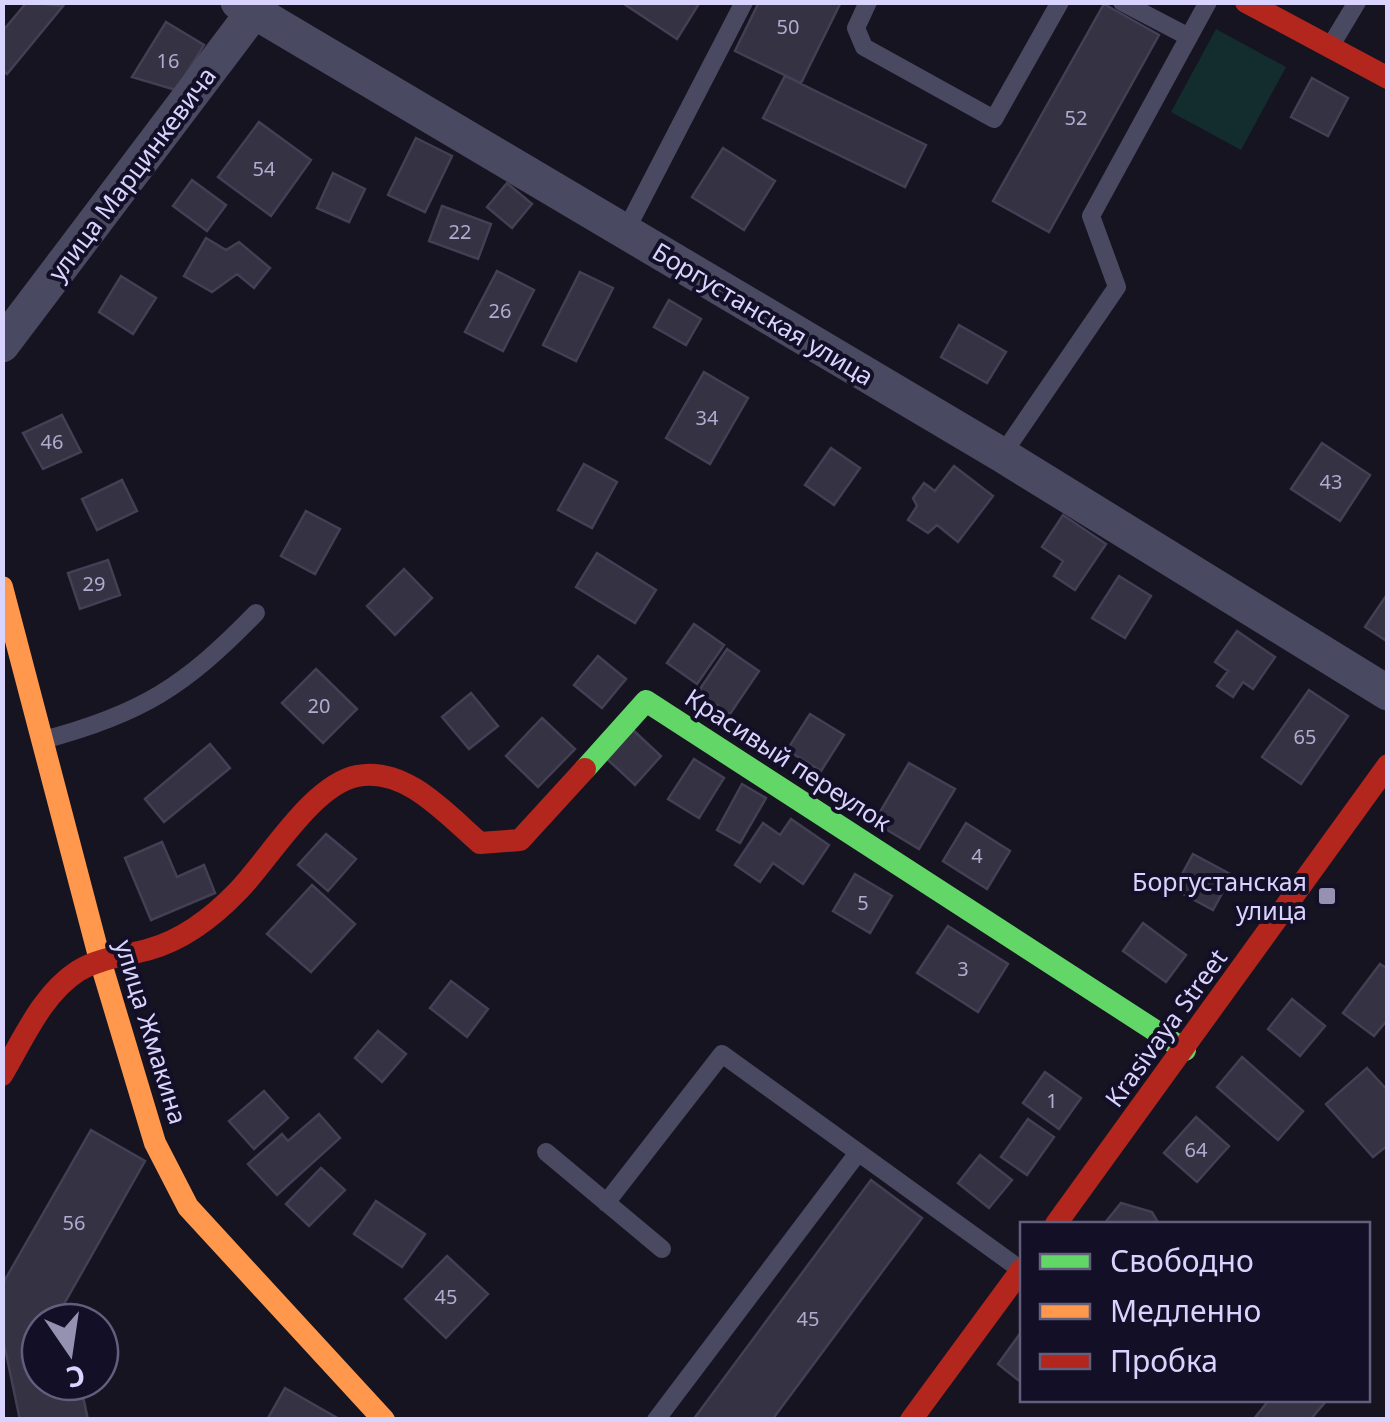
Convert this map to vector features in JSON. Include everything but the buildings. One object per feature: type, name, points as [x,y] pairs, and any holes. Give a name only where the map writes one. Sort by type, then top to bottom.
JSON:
[{"type":"street","points":[[1246,2],[1388,78]]},
{"type":"street","name":"Боргустанская улица","points":[[251,6],[1002,456],[1388,694]]},
{"type":"street","name":"улица Марцинкевича","points":[[2,345],[251,6]]},
{"type":"street","name":"улица Жмакина","points":[[2,586],[100,960],[155,1143],[188,1207],[384,1420]]},
{"type":"street","name":"Красивый переулок","points":[[100,960],[160,947],[226,906],[322,796],[342,780],[372,774],[409,784],[480,843],[520,840],[646,701],[1185,1050]]},
{"type":"street","name":"Krasivaya Street","points":[[1057,1222],[1388,765]]},
{"type":"street","points":[[2,1075],[40,1010],[67,978],[100,960]]},
{"type":"street","points":[[911,1420],[1020,1273]]},
{"type":"lane","points":[[625,232],[744,2]]},
{"type":"lane","points":[[868,2],[856,28],[864,47],[994,119],[1060,2]]},
{"type":"lane","points":[[1122,2],[1188,37]]},
{"type":"lane","points":[[1002,456],[1116,287],[1090,216],[1208,2]]},
{"type":"lane","points":[[1330,47],[1357,2]]},
{"type":"lane","points":[[43,740],[103,724],[152,704],[213,658],[256,613]]},
{"type":"lane","points":[[606,1203],[722,1054],[1020,1269]]},
{"type":"lane","points":[[546,1152],[662,1249]]},
{"type":"lane","points":[[656,1420],[857,1154]]},
{"type":"green space","points":[[1216,29],[1286,67],[1241,150],[1171,112]]},
{"type":"traffic: fast","points":[[585,769],[646,701],[1185,1050]]},
{"type":"traffic: slow","points":[[2,587],[100,960],[155,1143],[188,1207],[384,1420]]},
{"type":"traffic: jam","points":[[1246,2],[1388,78]]},
{"type":"traffic: jam","points":[[1057,1222],[1388,765]]},
{"type":"traffic: jam","points":[[2,1075],[34,1019],[65,981],[86,967],[163,945],[198,926],[238,891],[308,808],[340,782],[375,775],[409,785],[480,843],[520,840],[585,769]]},
{"type":"traffic: jam","points":[[911,1420],[1020,1272]]},
{"type":"place","name":"Боргустанская улица","points":[[1327,896]]}]
